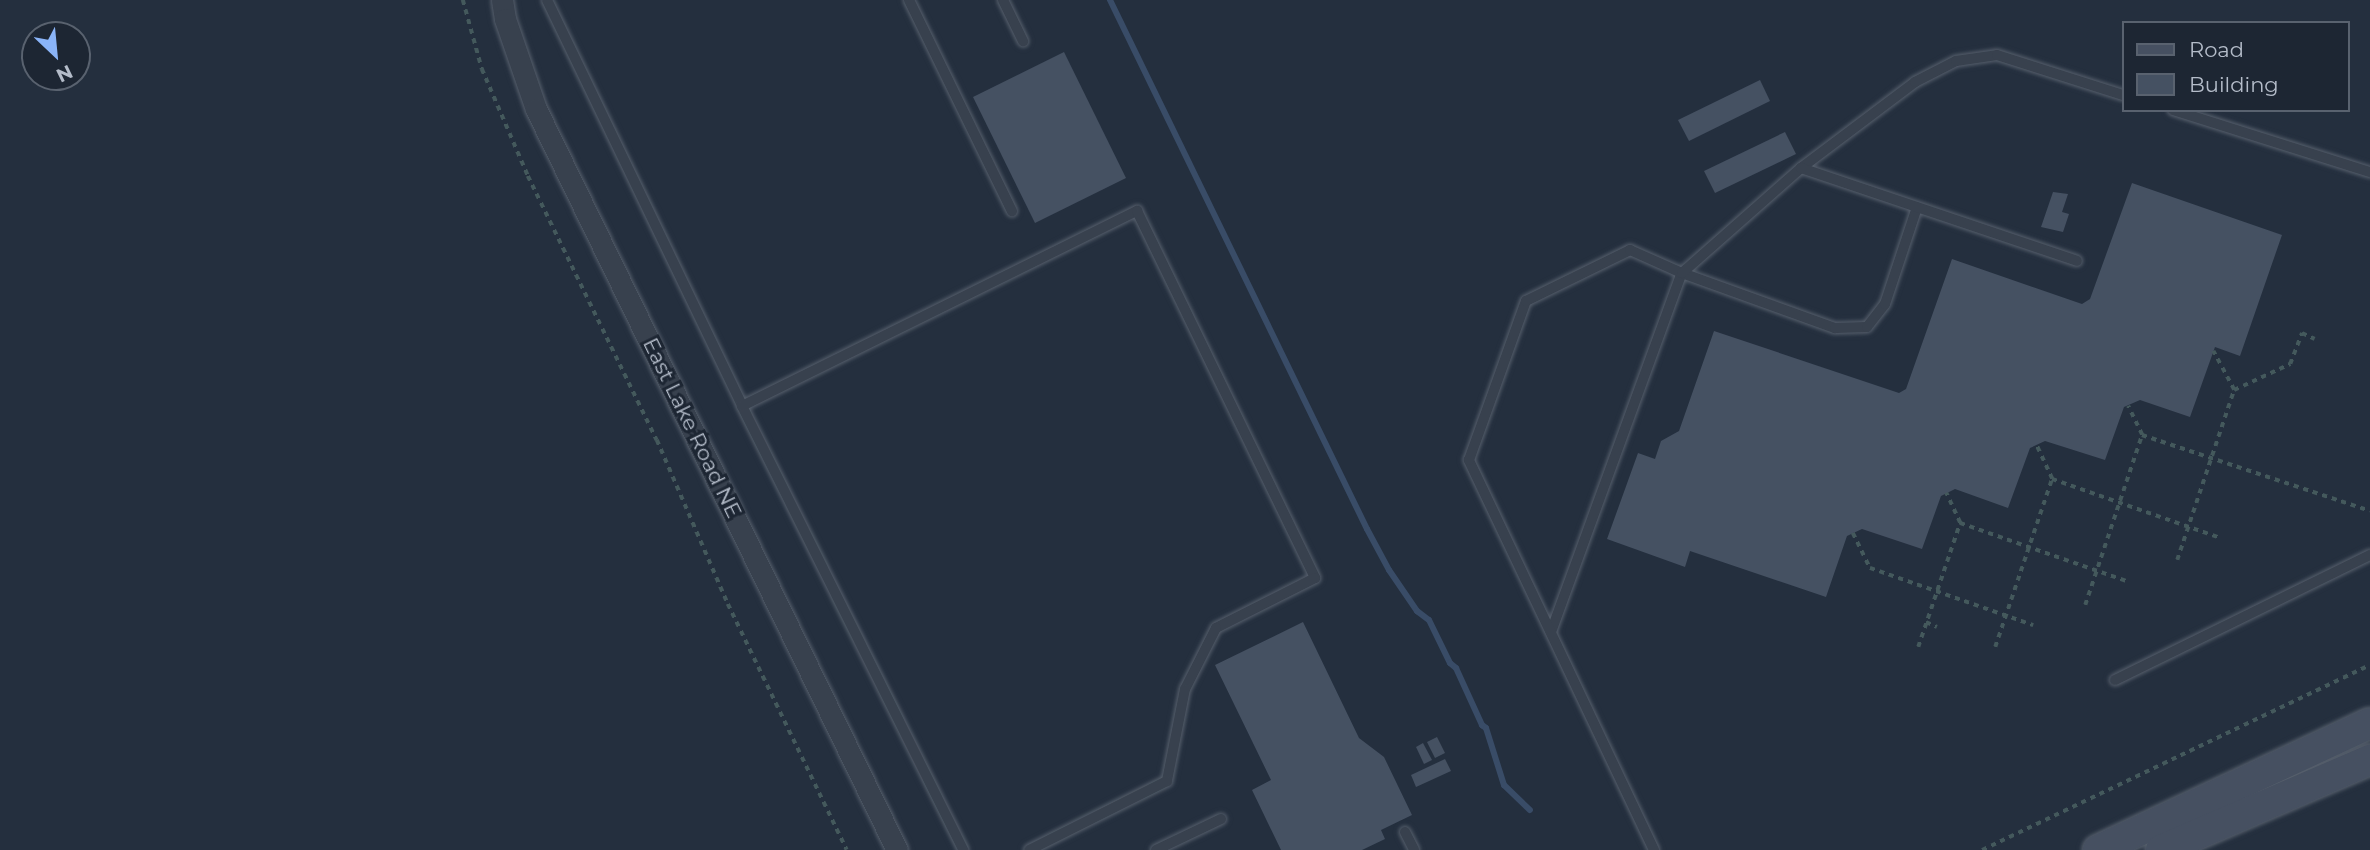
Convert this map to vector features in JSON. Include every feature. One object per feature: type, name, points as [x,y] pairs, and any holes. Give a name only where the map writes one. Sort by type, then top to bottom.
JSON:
[{"type":"main road","points":[[2098,850],[2370,723]]},
{"type":"main road","points":[[2161,850],[2370,760]]},
{"type":"street","name":"East Lake Road NE","points":[[502,0],[505,19],[536,109],[897,850]]},
{"type":"lane","points":[[547,0],[742,406],[963,850]]},
{"type":"lane","points":[[909,0],[1012,211]]},
{"type":"lane","points":[[1003,0],[1023,41]]},
{"type":"lane","points":[[1550,632],[1682,274],[1801,168],[1915,82],[1956,61],[1997,55],[2122,94]]},
{"type":"lane","points":[[2180,112],[2370,172]]},
{"type":"lane","points":[[1801,168],[2077,261]]},
{"type":"lane","points":[[1654,850],[1469,460],[1526,301],[1630,250],[1682,274],[1835,328],[1867,327],[1885,303],[1917,207]]},
{"type":"lane","points":[[742,406],[1136,211],[1315,578],[1216,628],[1185,690],[1167,781],[1029,850]]},
{"type":"lane","points":[[2115,680],[2370,555]]},
{"type":"lane","points":[[1156,850],[1221,819]]},
{"type":"lane","points":[[1405,832],[1414,850]]},
{"type":"path","points":[[463,0],[482,69],[528,176],[657,440],[728,604],[847,850]]},
{"type":"path","points":[[2176,560],[2234,390],[2290,364],[2302,333],[2315,339]]},
{"type":"path","points":[[2213,351],[2234,390]]},
{"type":"path","points":[[2085,605],[2142,435],[2128,406]]},
{"type":"path","points":[[2142,435],[2370,511]]},
{"type":"path","points":[[1995,647],[2052,479],[2036,445]]},
{"type":"path","points":[[2052,479],[2218,537]]},
{"type":"path","points":[[1917,647],[1960,523],[1946,494]]},
{"type":"path","points":[[1960,523],[2129,582]]},
{"type":"path","points":[[1853,533],[1870,568],[2033,625]]},
{"type":"path","points":[[1926,622],[1937,627]]},
{"type":"path","points":[[1982,850],[2370,665]]},
{"type":"building","points":[[1064,52],[1126,178],[1035,223],[973,97]]},
{"type":"building","points":[[1760,80],[1770,101],[1689,141],[1678,120]]},
{"type":"building","points":[[1785,132],[1796,154],[1715,193],[1704,171]]},
{"type":"building","points":[[2132,183],[2282,235],[2240,356],[2215,347],[2190,417],[2140,400],[2124,407],[2105,460],[2045,441],[2030,448],[2008,508],[1955,489],[1941,496],[1922,549],[1862,529],[1847,536],[1826,597],[1690,551],[1685,567],[1607,539],[1638,453],[1655,459],[1661,441],[1679,431],[1714,331],[1899,393],[1906,389],[1952,259],[2082,304],[2090,299]]},
{"type":"building","points":[[2053,192],[2068,194],[2062,212],[2069,214],[2063,232],[2041,227]]},
{"type":"building","points":[[1303,622],[1359,738],[1384,757],[1412,815],[1381,830],[1385,839],[1362,850],[1281,850],[1252,790],[1271,780],[1215,665]]},
{"type":"building","points":[[1437,737],[1445,753],[1435,758],[1427,742]]},
{"type":"building","points":[[1423,743],[1432,760],[1424,764],[1416,747]]},
{"type":"building","points":[[1445,759],[1451,771],[1416,787],[1411,775]]},
{"type":"waterway","points":[[1110,0],[1367,529],[1389,570],[1417,611],[1429,620],[1450,663],[1456,668],[1482,725],[1486,728],[1504,785],[1530,810]]}]
